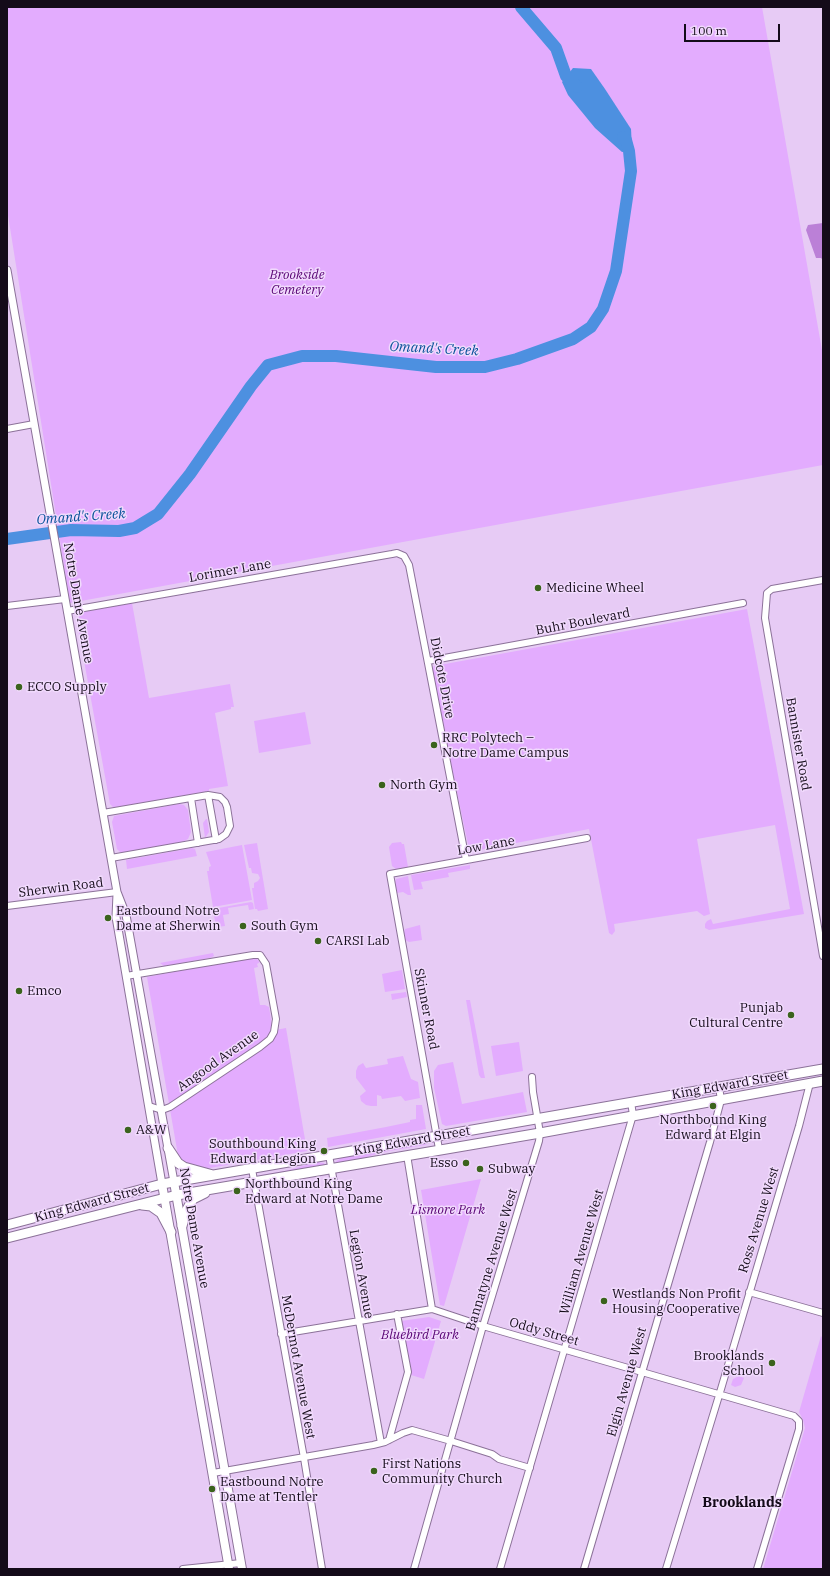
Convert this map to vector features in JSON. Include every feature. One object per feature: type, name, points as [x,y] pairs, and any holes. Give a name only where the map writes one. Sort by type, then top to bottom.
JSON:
[{"type":"main road","name":"King Edward Street","points":[[7,1225],[162,1184],[216,1176],[823,1068]]},
{"type":"main road","name":"King Edward Street","points":[[7,1238],[164,1197],[823,1081]]},
{"type":"main road","points":[[168,1148],[178,1163],[184,1167],[216,1176]]},
{"type":"main road","name":"Notre Dame Avenue","points":[[174,1182],[242,1566]]},
{"type":"main road","name":"Notre Dame Avenue","points":[[162,1184],[229,1566]]},
{"type":"main road","points":[[182,1226],[186,1211],[193,1199],[213,1189]]},
{"type":"main road","points":[[138,1204],[151,1206],[156,1209],[164,1216],[171,1232]]},
{"type":"street","name":"Notre Dame Avenue","points":[[7,270],[117,892],[126,915],[138,974],[174,1182]]},
{"type":"street","points":[[7,429],[34,424]]},
{"type":"street","name":"Lorimer Lane","points":[[67,611],[396,553]]},
{"type":"street","name":"Didcote Drive","points":[[396,553],[404,556],[409,565],[466,860]]},
{"type":"street","name":"Bannister Road","points":[[823,580],[772,589],[767,593],[765,618],[823,956]]},
{"type":"street","points":[[7,606],[65,599]]},
{"type":"street","name":"Buhr Boulevard","points":[[428,661],[743,603]]},
{"type":"street","points":[[103,813],[208,795],[216,795],[223,799],[227,807],[230,822],[226,834],[216,840],[111,858]]},
{"type":"street","points":[[208,795],[216,840]]},
{"type":"street","points":[[191,798],[198,843]]},
{"type":"street","name":"Low Lane","points":[[390,874],[587,838]]},
{"type":"street","name":"Skinner Road","points":[[390,874],[439,1149]]},
{"type":"street","name":"Notre Dame Avenue","points":[[117,892],[116,917],[162,1184]]},
{"type":"street","name":"Sherwin Road","points":[[7,906],[117,892]]},
{"type":"street","name":"Angood Avenue","points":[[126,976],[253,954],[260,955],[266,964],[276,1019],[274,1032],[270,1039],[170,1107],[162,1110]]},
{"type":"street","points":[[132,1011],[144,1010]]},
{"type":"street","name":"Bannatyne Avenue West","points":[[414,1569],[452,1441],[483,1326],[539,1141],[540,1132],[532,1077]]},
{"type":"street","name":"Ross Avenue West","points":[[666,1569],[799,1126],[810,1083]]},
{"type":"street","name":"Elgin Avenue West","points":[[584,1569],[710,1142],[721,1100],[719,1086]]},
{"type":"street","name":"William Avenue West","points":[[500,1569],[634,1115],[631,1102]]},
{"type":"street","points":[[149,1106],[162,1110]]},
{"type":"street","name":"Legion Avenue","points":[[329,1155],[381,1443]]},
{"type":"street","points":[[407,1155],[432,1309]]},
{"type":"street","name":"McDermot Avenue West","points":[[252,1169],[304,1458],[322,1569]]},
{"type":"street","points":[[749,1292],[823,1312]]},
{"type":"street","name":"Oddy Street","points":[[281,1334],[432,1309],[483,1326],[794,1416],[797,1419],[799,1429],[757,1569]]},
{"type":"street","points":[[389,1440],[408,1372],[397,1314]]},
{"type":"street","points":[[213,1473],[304,1458],[381,1443],[412,1430],[452,1441],[492,1454],[500,1459],[530,1468]]},
{"type":"street","points":[[183,1569],[242,1566]]},
{"type":"green space","name":"Brookside Cemetery","points":[[7,7],[762,7],[823,356],[823,465],[70,603],[7,209]]},
{"type":"green space","points":[[132,603],[149,698],[230,684],[234,707],[215,713],[228,786],[209,789],[209,791],[117,807],[113,807],[110,804],[77,622],[79,616],[84,612]]},
{"type":"green space","points":[[747,609],[804,914],[709,930],[705,928],[707,921],[711,919],[713,924],[790,909],[775,825],[697,839],[710,914],[704,916],[697,911],[614,924],[615,931],[612,935],[609,933],[589,829],[474,851],[469,849],[433,679],[432,671],[434,666]]},
{"type":"green space","points":[[305,712],[311,744],[259,753],[254,721]]},
{"type":"green space","points":[[179,804],[184,805],[188,810],[191,832],[188,839],[182,842],[126,852],[120,852],[117,849],[112,822],[114,816]]},
{"type":"green space","points":[[206,819],[209,832],[205,838],[203,823]]},
{"type":"green space","points":[[401,842],[404,844],[408,867],[396,869],[392,866],[389,847],[392,843]]},
{"type":"green space","points":[[257,843],[268,909],[258,911],[255,909],[252,888],[254,888],[254,883],[260,878],[258,874],[252,873],[251,868],[249,868],[244,845]]},
{"type":"green space","points":[[242,845],[252,900],[213,907],[207,871],[209,871],[209,867],[211,866],[206,852]]},
{"type":"green space","points":[[192,848],[195,849],[197,856],[127,869],[126,860]]},
{"type":"green space","points":[[470,865],[470,869],[448,873],[449,877],[421,882],[423,889],[414,890],[411,875]]},
{"type":"green space","points":[[408,876],[411,895],[403,892],[397,893],[395,883],[396,879]]},
{"type":"green space","points":[[251,902],[253,903],[254,909],[249,910],[248,905],[228,908],[229,914],[223,915],[225,926],[216,927],[213,909]]},
{"type":"green space","points":[[420,925],[422,940],[409,942],[405,940],[405,929]]},
{"type":"green space","points":[[213,953],[214,956],[210,958],[164,966],[160,963]]},
{"type":"green space","points":[[255,957],[260,962],[257,964],[258,967],[254,968],[260,1005],[269,1007],[272,1026],[270,1031],[286,1028],[307,1151],[187,1172],[180,1167],[147,977]]},
{"type":"green space","points":[[402,970],[405,989],[385,992],[382,974]]},
{"type":"green space","points":[[406,992],[407,997],[392,1000],[391,994]]},
{"type":"green space","points":[[466,1000],[470,1000],[485,1078],[481,1078],[479,1075]]},
{"type":"green space","points":[[519,1042],[523,1071],[496,1076],[491,1046]]},
{"type":"green space","points":[[403,1056],[411,1079],[418,1082],[420,1098],[405,1101],[401,1096],[382,1099],[381,1096],[377,1095],[377,1106],[366,1105],[361,1101],[360,1096],[366,1091],[356,1078],[358,1066],[363,1063],[366,1068],[388,1064],[387,1059]]},
{"type":"green space","points":[[453,1062],[462,1104],[523,1092],[527,1112],[446,1126],[442,1124],[434,1088],[434,1071],[438,1065]]},
{"type":"green space","points":[[416,1105],[422,1105],[426,1129],[328,1147],[327,1138],[410,1122],[410,1120],[416,1119]]},
{"type":"green space","points":[[429,1143],[425,1145],[383,1152],[357,1160],[334,1163],[342,1157]]},
{"type":"green space","points":[[316,1162],[324,1163],[325,1165],[260,1177],[261,1175],[285,1171]]},
{"type":"green space","name":"Lismore Park","points":[[481,1179],[444,1306],[440,1305],[421,1190]]},
{"type":"green space","name":"Bluebird Park","points":[[429,1317],[441,1321],[424,1379],[411,1375],[401,1321]]},
{"type":"green space","points":[[821,1336],[823,1339],[823,1569],[763,1569],[805,1428],[799,1412]]},
{"type":"green space","points":[[739,1376],[744,1378],[741,1385],[735,1387],[731,1385],[733,1379]]},
{"type":"shaded area","points":[[823,223],[823,260],[821,258],[816,258],[806,230],[808,225]]},
{"type":"water","points":[[573,68],[591,69],[605,89],[631,129],[632,147],[629,151],[622,152],[595,128],[568,95],[562,82]]},
{"type":"waterway","name":"Omand's Creek","points":[[521,7],[556,48],[566,76],[577,87]]},
{"type":"waterway","name":"Omand's Creek","points":[[7,539],[71,530],[119,531],[135,528],[158,514],[190,474],[251,386],[268,365],[302,356],[336,356],[436,367],[485,367],[517,359],[573,339],[591,327],[603,309],[616,271],[631,171],[629,151],[626,140],[623,137]]},
{"type":"place","name":"Medicine Wheel","points":[[538,588]]},
{"type":"place","name":"ECCO Supply","points":[[19,687]]},
{"type":"place","name":"RRC Polytech – Notre Dame Campus","points":[[434,745]]},
{"type":"place","name":"North Gym","points":[[382,785]]},
{"type":"place","name":"Eastbound Notre Dame at Sherwin","points":[[108,918]]},
{"type":"place","name":"South Gym","points":[[243,926]]},
{"type":"place","name":"CARSI Lab","points":[[318,941]]},
{"type":"place","name":"Emco","points":[[19,991]]},
{"type":"place","name":"Punjab Cultural Centre","points":[[791,1015]]},
{"type":"place","name":"Northbound King Edward at Elgin","points":[[713,1106]]},
{"type":"place","name":"A&W","points":[[128,1130]]},
{"type":"place","name":"Southbound King Edward at Legion","points":[[324,1151]]},
{"type":"place","name":"Esso","points":[[466,1163]]},
{"type":"place","name":"Subway","points":[[480,1169]]},
{"type":"place","name":"Northbound King Edward at Notre Dame","points":[[237,1191]]},
{"type":"place","name":"Westlands Non Profit Housing Cooperative","points":[[604,1301]]},
{"type":"place","name":"Brooklands School","points":[[772,1363]]},
{"type":"place","name":"First Nations Community Church","points":[[374,1471]]},
{"type":"place","name":"Eastbound Notre Dame at Tentler","points":[[212,1489]]},
{"type":"district","name":"Brooklands","points":[[742,1503]]}]
